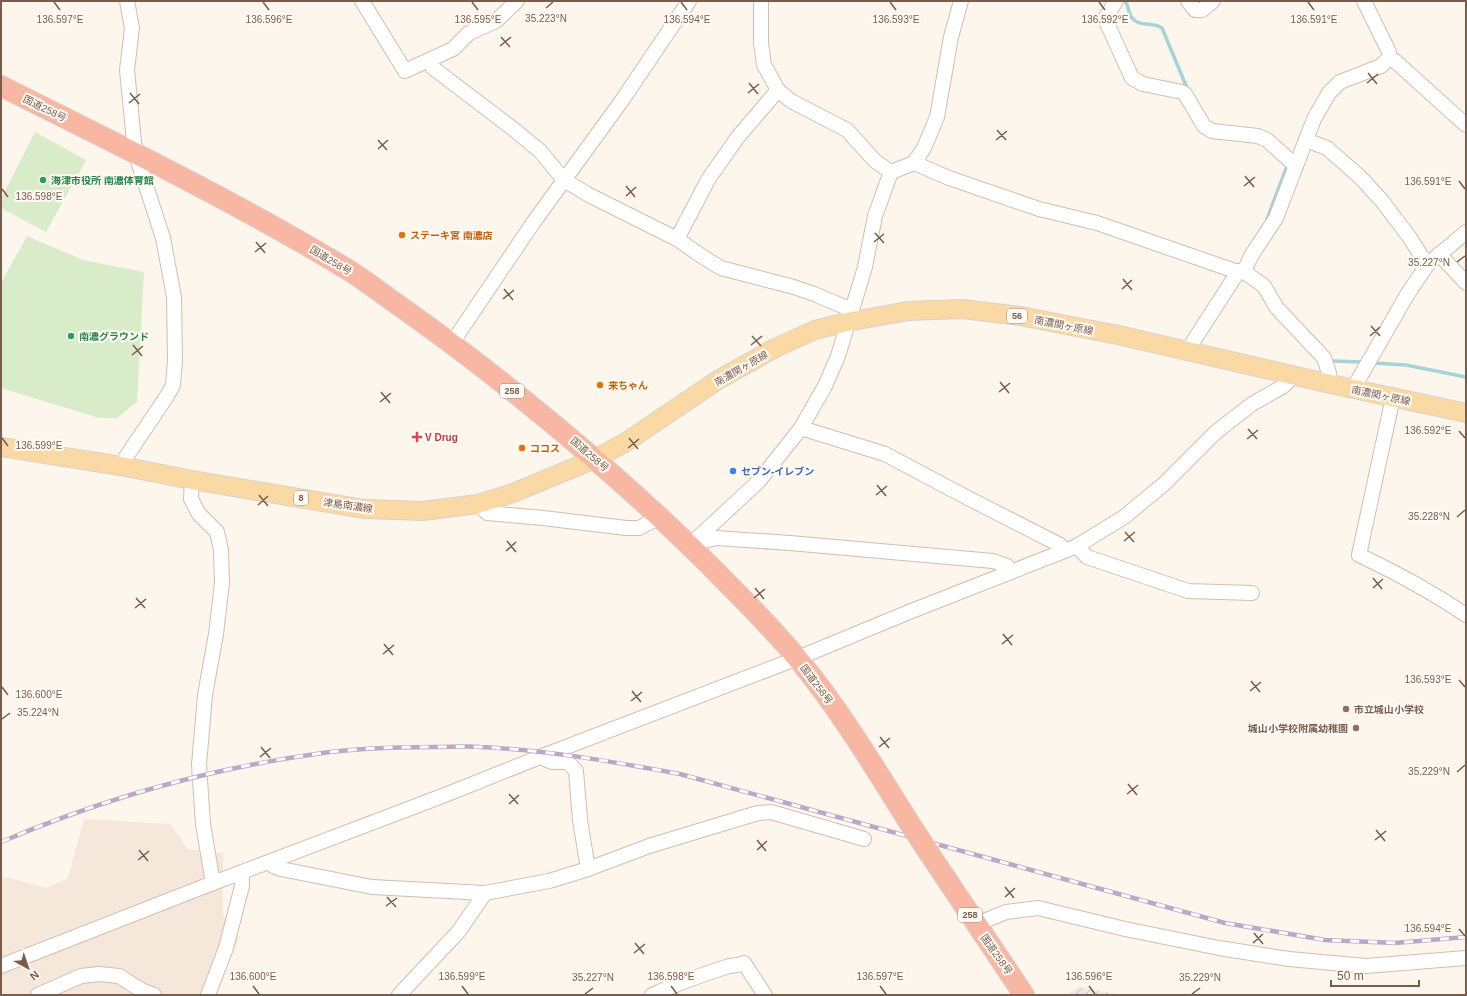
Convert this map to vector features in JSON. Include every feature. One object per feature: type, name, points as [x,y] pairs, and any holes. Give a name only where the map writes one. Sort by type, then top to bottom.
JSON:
[{"type":"highway","name":"国道258号","points":[[1,86],[135,152],[247,211],[348,270],[452,343],[595,459],[690,545],[798,658],[861,745],[912,827],[1013,976],[1024,995]]},
{"type":"main road","name":"南濃関ヶ原線","points":[[595,459],[626,442],[718,380],[775,348],[850,316],[908,311],[962,309],[1020,316],[1118,335],[1466,414]]},
{"type":"main road","name":"津島南濃線","points":[[1,447],[364,508],[423,511],[478,504],[513,494],[595,459]]},
{"type":"street","points":[[121,466],[173,385],[175,360],[174,297],[163,238],[135,152],[127,70],[132,28],[127,1]]},
{"type":"street","points":[[362,1],[405,72],[453,49],[469,33],[496,21],[517,1]]},
{"type":"street","points":[[452,343],[532,223],[623,99],[689,1]]},
{"type":"street","points":[[762,1],[761,43],[764,65],[778,90],[791,101],[847,130],[875,161],[891,172]]},
{"type":"street","points":[[690,545],[759,481],[801,428],[825,386],[838,356],[865,267],[875,216],[891,172],[914,163],[924,148],[937,117],[951,38],[961,1]]},
{"type":"street","points":[[1116,1],[1105,19],[1132,78],[1143,84],[1182,92],[1185,94],[1204,126],[1212,131],[1258,136],[1267,140],[1296,166]]},
{"type":"street","points":[[1188,1],[1195,10],[1202,10],[1214,1]]},
{"type":"street","points":[[1187,351],[1276,218],[1314,119],[1329,93],[1340,82],[1381,66],[1389,58],[1389,52],[1364,1]]},
{"type":"street","points":[[1389,58],[1395,61],[1466,125]]},
{"type":"street","points":[[429,61],[433,68],[540,151],[564,180],[589,196],[677,239],[721,268],[800,289],[850,316]]},
{"type":"street","points":[[677,239],[709,178],[738,137],[778,90]]},
{"type":"street","points":[[1306,140],[1327,148],[1360,177],[1382,201],[1410,238],[1427,265]]},
{"type":"street","points":[[914,163],[949,178],[1039,209],[1097,223],[1247,274],[1264,286],[1277,308],[1324,358],[1329,373],[1326,383]]},
{"type":"street","points":[[1353,389],[1406,295],[1427,265],[1438,254],[1466,232]]},
{"type":"street","points":[[1438,254],[1466,283]]},
{"type":"street","points":[[1,966],[798,658],[1070,548],[1124,517],[1164,484],[1216,432],[1252,404],[1282,387],[1294,376]]},
{"type":"street","points":[[1393,397],[1359,555],[1399,574],[1443,600],[1466,616]]},
{"type":"street","points":[[801,428],[885,454],[1060,545],[1070,548],[1087,557],[1188,591],[1252,593]]},
{"type":"street","points":[[192,480],[191,499],[199,514],[217,532],[221,550],[222,583],[216,634],[205,695],[199,765],[203,824],[213,883]]},
{"type":"street","points":[[478,504],[487,513],[626,528],[639,528],[660,517]]},
{"type":"street","points":[[690,545],[716,538],[790,543],[993,561],[1007,566],[1011,572]]},
{"type":"street","points":[[540,757],[552,762],[568,762],[576,771],[580,820],[588,869]]},
{"type":"street","points":[[271,862],[273,866],[281,869],[372,887],[485,893],[549,881],[588,869],[649,846],[758,813],[771,812],[864,839]]},
{"type":"street","points":[[208,995],[226,948],[242,886],[242,872]]},
{"type":"street","points":[[399,995],[459,930],[485,893]]},
{"type":"street","points":[[977,924],[1006,912],[1038,908],[1125,929],[1219,948],[1289,959],[1366,966],[1466,958]]},
{"type":"street","points":[[652,995],[728,966],[740,965],[744,963],[766,995]]},
{"type":"street","points":[[38,995],[82,976],[99,974],[120,976],[141,990],[154,995]]},
{"type":"shaded area","points":[[84,819],[170,824],[188,849],[223,853],[223,914],[239,939],[215,995],[1,995],[1,876],[47,888],[68,878]]},
{"type":"shaded area","points":[[1079,987],[1121,995],[1066,995]]},
{"type":"green space","name":"海津市役所 南濃体育館","points":[[35,132],[86,160],[46,232],[1,208],[1,199]]},
{"type":"green space","name":"南濃グラウンド","points":[[27,236],[83,260],[144,272],[137,402],[117,418],[99,418],[1,388],[1,283]]},
{"type":"waterway","points":[[1125,1],[1131,16],[1135,21],[1162,28],[1187,88]]},
{"type":"waterway","points":[[1267,219],[1287,166]]},
{"type":"waterway","points":[[1333,361],[1361,362]]},
{"type":"waterway","points":[[1374,363],[1406,365],[1466,377]]},
{"type":"railway","points":[[1,842],[39,826],[116,799],[195,777],[275,760],[345,750],[375,748],[474,747],[505,749],[581,757],[680,774],[1225,923],[1325,940],[1395,943],[1466,937]]},
{"type":"place","name":"海津市役所 南濃体育館","points":[[43,180]]},
{"type":"place","name":"ステーキ宮 南濃店","points":[[402,235]]},
{"type":"place","name":"南濃グラウンド","points":[[71,336]]},
{"type":"place","name":"来ちゃん","points":[[600,385]]},
{"type":"place","name":"V Drug","points":[[417,437]]},
{"type":"place","name":"ココス","points":[[522,448]]},
{"type":"place","name":"セブン-イレブン","points":[[733,471]]},
{"type":"place","name":"市立城山小学校","points":[[1346,709]]},
{"type":"place","name":"城山小学校附属幼稚園","points":[[1356,728]]}]
